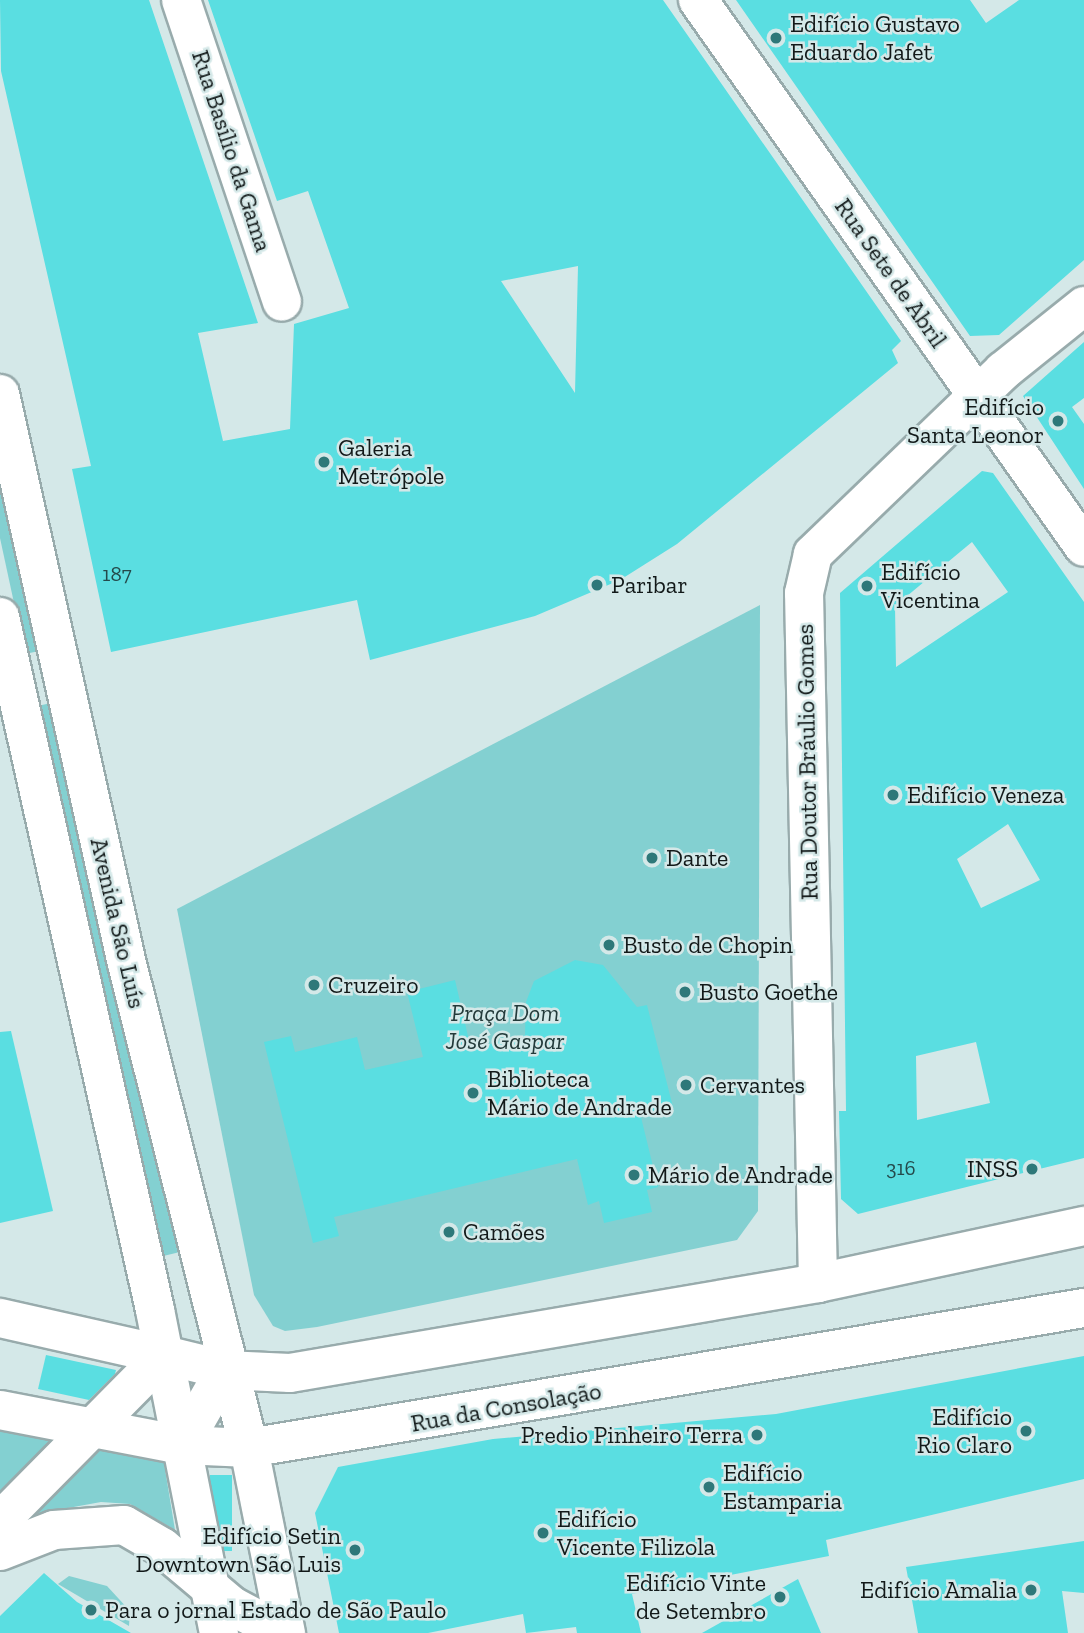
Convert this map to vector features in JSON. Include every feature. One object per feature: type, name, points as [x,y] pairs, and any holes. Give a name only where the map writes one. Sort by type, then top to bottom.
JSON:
[{"type":"main road","name":"Rua Basílio da Gama","points":[[181,0],[282,302]]},
{"type":"main road","name":"Rua Sete de Abril","points":[[698,0],[1081,537]]},
{"type":"main road","name":"Rua Doutor Bráulio Gomes","points":[[818,1283],[804,593],[813,554],[980,398],[1003,371],[1084,306]]},
{"type":"main road","name":"Avenida São Luís","points":[[0,394],[225,1370],[249,1448],[285,1633]]},
{"type":"main road","name":"Avenida São Luís","points":[[0,617],[163,1355],[218,1631]]},
{"type":"main road","points":[[0,1318],[225,1370],[290,1373],[818,1283],[1084,1226]]},
{"type":"main road","name":"Rua da Consolação","points":[[0,1410],[182,1445],[249,1448],[1084,1308]]},
{"type":"main road","points":[[0,1521],[163,1355]]},
{"type":"main road","points":[[182,1445],[225,1370]]},
{"type":"main road","points":[[0,1552],[54,1530],[124,1525],[162,1547],[208,1588],[285,1633]]},
{"type":"green space","points":[[0,475],[39,651],[25,654],[0,538]]},
{"type":"green space","name":"Praça Dom José Gaspar","points":[[760,605],[758,1211],[737,1240],[317,1327],[285,1331],[273,1326],[254,1295],[177,909]]},
{"type":"green space","points":[[51,703],[178,1253],[163,1256],[36,706]]},
{"type":"green space","points":[[0,1430],[62,1440],[0,1495]]},
{"type":"green space","points":[[99,1450],[164,1463],[175,1530],[130,1504],[101,1502],[35,1514]]},
{"type":"green space","points":[[69,1576],[107,1586],[130,1611],[129,1626],[58,1584]]},
{"type":"building","points":[[0,0],[149,0],[258,323],[198,333],[223,441],[290,429],[294,324],[349,308],[308,191],[277,201],[208,0],[663,0],[901,341],[892,350],[898,363],[677,544],[620,580],[535,616],[370,660],[357,600],[111,652],[72,469],[91,466],[1,71]],"holes":[[[578,266],[575,393],[501,281]]]},
{"type":"building","points":[[736,0],[970,0],[986,23],[1019,0],[1084,0],[1084,260],[999,335],[970,336]]},
{"type":"building","name":"Edifício Santa Leonor","points":[[1084,342],[1084,398],[1072,407],[1084,424],[1084,489],[1023,396]]},
{"type":"building","points":[[982,471],[993,473],[1084,602],[1084,1158],[858,1214],[841,1199],[839,1111],[846,1111],[840,593]],"holes":[[[972,542],[1008,592],[896,667],[895,606]],[[1008,824],[1040,880],[981,908],[957,859]],[[976,1042],[990,1103],[917,1120],[916,1056]]]},
{"type":"building","name":"Biblioteca Mário de Andrade","points":[[575,960],[603,965],[637,1007],[647,1005],[673,1107],[640,1113],[658,1187],[647,1190],[652,1212],[604,1223],[599,1201],[588,1205],[577,1159],[334,1217],[339,1236],[313,1243],[264,1042],[291,1036],[295,1052],[357,1037],[365,1070],[423,1057],[407,992],[455,980],[471,1049],[525,1035],[526,1002],[534,981]]},
{"type":"building","points":[[11,1031],[53,1211],[0,1223],[0,1032]]},
{"type":"building","points":[[46,1355],[116,1370],[89,1400],[38,1389]]},
{"type":"building","points":[[1084,1356],[1084,1479],[826,1540],[829,1556],[632,1594],[641,1633],[577,1633],[576,1627],[526,1633],[523,1614],[428,1633],[339,1633],[315,1513],[338,1467],[493,1439],[776,1414]]},
{"type":"building","points":[[210,1475],[232,1475],[232,1551],[210,1551]]},
{"type":"building","points":[[1084,1541],[1084,1593],[1062,1591],[1068,1633],[918,1633],[906,1567]]},
{"type":"building","points":[[44,1573],[77,1602],[131,1633],[0,1633],[0,1616]]},
{"type":"building","name":"Edifício Vinte de Setembro","points":[[798,1579],[821,1633],[702,1633]]},
{"type":"place","name":"Edifício Gustavo Eduardo Jafet","points":[[776,38]]},
{"type":"place","name":"Edifício Santa Leonor","points":[[1058,421]]},
{"type":"place","name":"Galeria Metrópole","points":[[324,462]]},
{"type":"place","name":"Paribar","points":[[597,585]]},
{"type":"place","name":"Edifício Vicentina","points":[[867,586]]},
{"type":"place","name":"Edifício Veneza","points":[[893,795]]},
{"type":"place","name":"Dante","points":[[652,858]]},
{"type":"place","name":"Busto de Chopin","points":[[609,945]]},
{"type":"place","name":"Cruzeiro","points":[[314,985]]},
{"type":"place","name":"Busto Goethe","points":[[685,992]]},
{"type":"place","name":"Cervantes","points":[[686,1085]]},
{"type":"place","name":"Biblioteca Mário de Andrade","points":[[473,1093]]},
{"type":"place","name":"INSS","points":[[1032,1169]]},
{"type":"place","name":"Mário de Andrade","points":[[634,1175]]},
{"type":"place","name":"Camões","points":[[449,1232]]},
{"type":"place","name":"Edifício Rio Claro","points":[[1026,1431]]},
{"type":"place","name":"Predio Pinheiro Terra","points":[[757,1435]]},
{"type":"place","name":"Edifício Estamparia","points":[[709,1487]]},
{"type":"place","name":"Edifício Vicente Filizola","points":[[543,1533]]},
{"type":"place","name":"Edifício Setin Downtown São Luis","points":[[355,1550]]},
{"type":"place","name":"Edifício Amalia","points":[[1031,1590]]},
{"type":"place","name":"Edifício Vinte de Setembro","points":[[780,1597]]},
{"type":"place","name":"Para o jornal Estado de São Paulo","points":[[91,1610]]}]
